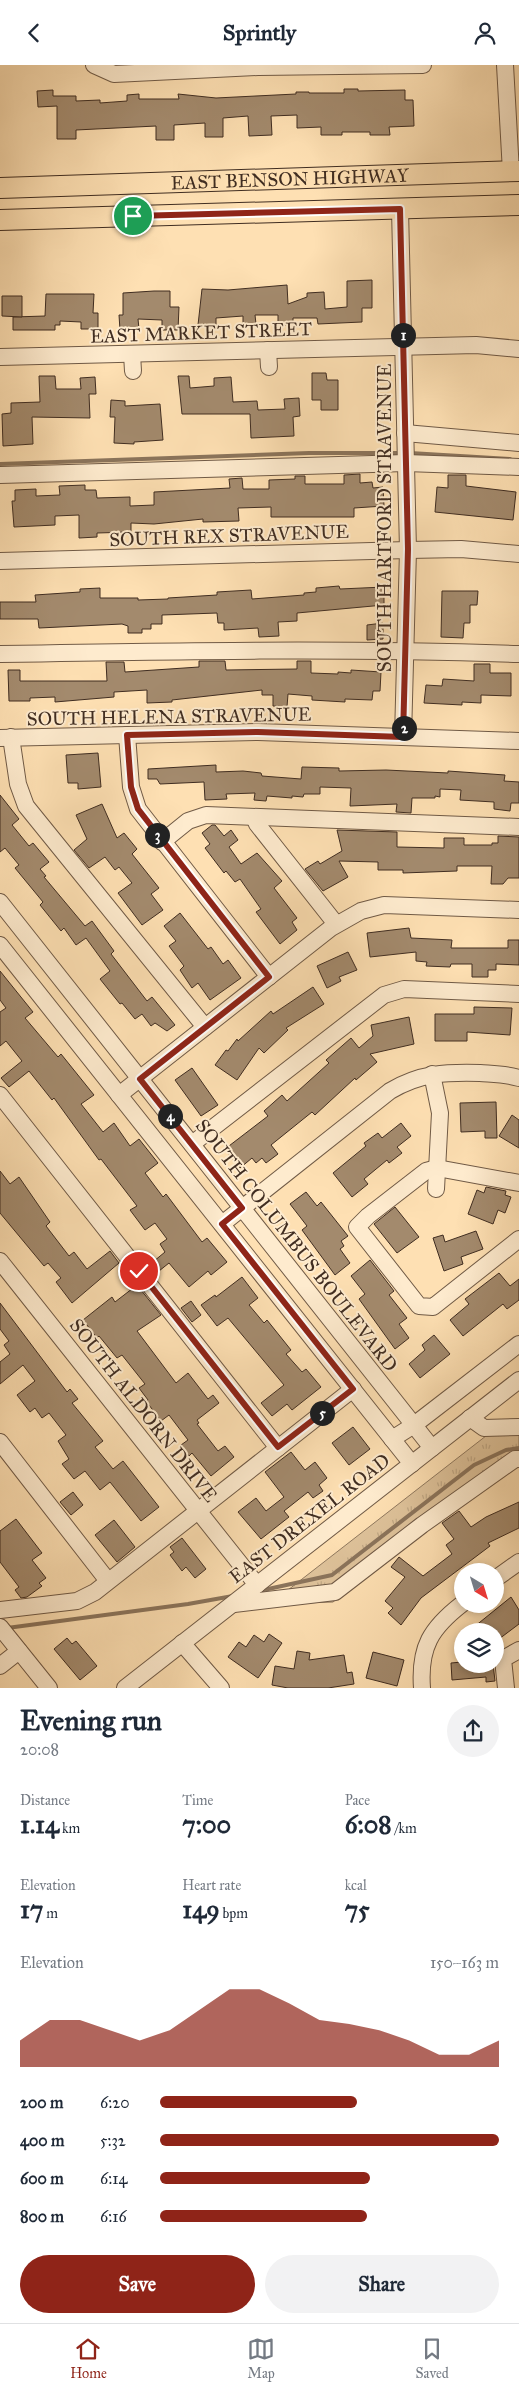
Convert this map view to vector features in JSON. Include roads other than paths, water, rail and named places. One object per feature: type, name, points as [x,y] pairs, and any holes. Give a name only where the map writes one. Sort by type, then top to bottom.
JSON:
[{"type":"main road","name":"EAST BENSON HIGHWAY","points":[[0,188],[515,171]]},
{"type":"main road","name":"EAST BENSON HIGHWAY","points":[[0,220],[519,205]]},
{"type":"street","points":[[94,65],[114,74],[253,66],[423,65]]},
{"type":"street","points":[[505,65],[515,171]]},
{"type":"street","name":"SOUTH HARTFORD STRAVENUE","points":[[400,209],[408,549],[403,737]]},
{"type":"street","name":"EAST MARKET STREET","points":[[0,357],[476,345],[519,349]]},
{"type":"street","points":[[268,350],[269,367]]},
{"type":"street","points":[[132,354],[132,371]]},
{"type":"street","points":[[405,433],[519,443]]},
{"type":"street","points":[[0,475],[406,463],[519,467]]},
{"type":"street","name":"SOUTH REX STRAVENUE","points":[[0,561],[408,549],[461,549],[519,554]]},
{"type":"street","points":[[0,654],[186,650],[405,650],[519,654]]},
{"type":"street","name":"SOUTH HELENA STRAVENUE","points":[[6,738],[258,732],[519,741]]},
{"type":"street","points":[[127,735],[129,775],[133,798],[144,819],[269,977]]},
{"type":"street","points":[[6,738],[26,806],[205,1027]]},
{"type":"street","points":[[162,842],[188,821],[206,815],[519,827]]},
{"type":"street","points":[[254,817],[256,825],[336,924]]},
{"type":"street","name":"SOUTH COLUMBUS BOULEVARD","points":[[0,902],[432,1448]]},
{"type":"street","points":[[119,1095],[336,924],[361,911],[384,905],[519,910]]},
{"type":"street","points":[[0,945],[412,1464]]},
{"type":"street","points":[[192,1144],[384,995],[404,989],[519,994]]},
{"type":"street","points":[[222,1224],[390,1091],[409,1081],[432,1074],[463,1073],[519,1078]]},
{"type":"street","points":[[432,1074],[440,1113],[436,1189]]},
{"type":"street","points":[[0,1095],[278,1447]]},
{"type":"street","points":[[519,1183],[438,1167],[426,1171],[368,1215],[357,1227],[419,1307],[433,1307],[519,1239]]},
{"type":"street","name":"SOUTH ALDORN DRIVE","points":[[0,1261],[257,1585]]},
{"type":"street","name":"EAST DREXEL ROAD","points":[[392,1439],[414,1425],[519,1344]]},
{"type":"street","name":"EAST DREXEL ROAD","points":[[127,1687],[519,1380]]},
{"type":"street","points":[[0,1610],[77,1601],[95,1592],[353,1389]]},
{"type":"street","points":[[470,1418],[484,1428],[519,1427]]},
{"type":"street","points":[[0,1442],[108,1581]]},
{"type":"street","points":[[231,1604],[336,1591],[422,1525],[516,1459],[519,1459]]},
{"type":"street","points":[[504,1573],[519,1562]]},
{"type":"street","points":[[422,1688],[422,1660],[430,1637],[440,1623],[454,1610]]},
{"type":"street","points":[[0,1627],[49,1688]]},
{"type":"street","points":[[182,1643],[221,1688]]},
{"type":"street","points":[[506,1688],[503,1659],[519,1650]]},
{"type":"street","points":[[0,1666],[19,1651]]},
{"type":"waterway","points":[[0,464],[309,453],[403,453]]},
{"type":"waterway","points":[[410,453],[510,459]]},
{"type":"waterway","points":[[259,1591],[332,1575],[474,1465],[506,1450],[519,1448]]},
{"type":"waterway","points":[[7,1628],[188,1604],[233,1596]]}]
